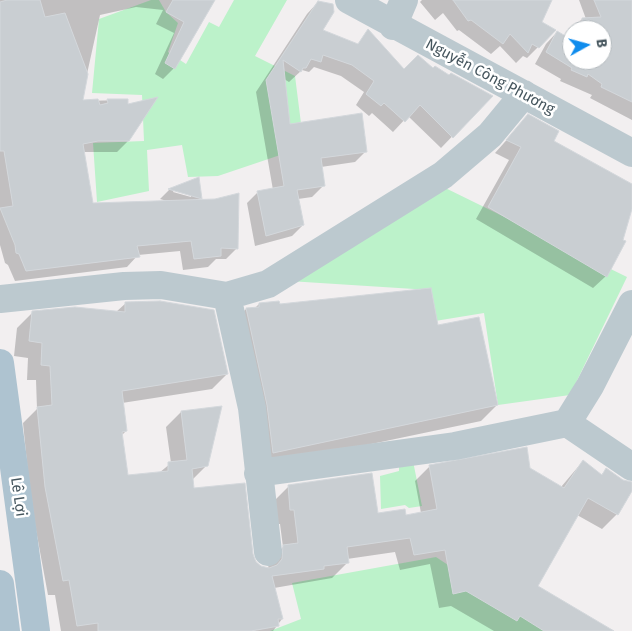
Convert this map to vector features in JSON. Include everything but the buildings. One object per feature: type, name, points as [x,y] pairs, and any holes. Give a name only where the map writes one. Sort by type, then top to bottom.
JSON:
[{"type":"main road","name":"Lê Lợi","points":[[0,363],[36,631]]},
{"type":"main road","points":[[6,631],[1,592],[31,591]]},
{"type":"street","name":"Nguyễn Công Phương","points":[[348,0],[632,153]]},
{"type":"street","points":[[394,26],[404,0]]},
{"type":"street","points":[[0,299],[124,286],[161,285],[227,296],[268,284],[443,175],[490,135],[524,94]]},
{"type":"street","points":[[227,296],[252,408],[268,552]]},
{"type":"street","points":[[567,423],[590,386],[632,304]]},
{"type":"street","points":[[258,473],[455,446],[567,423],[632,467]]},
{"type":"green space","points":[[151,0],[159,0],[166,12],[178,23],[168,52],[186,64],[209,22],[219,27],[234,0],[287,0],[255,56],[295,76],[304,147],[218,176],[188,177],[182,145],[147,150],[149,191],[97,202],[93,143],[144,141],[142,95],[92,93],[99,19]]},
{"type":"green space","points":[[431,181],[627,277],[570,395],[498,405],[484,313],[435,321],[430,290],[273,280]]},
{"type":"green space","points":[[412,456],[422,506],[409,508],[405,505],[381,509],[380,476],[399,471],[399,465]]},
{"type":"green space","points":[[436,557],[548,631],[270,631],[301,619],[292,583]]}]
